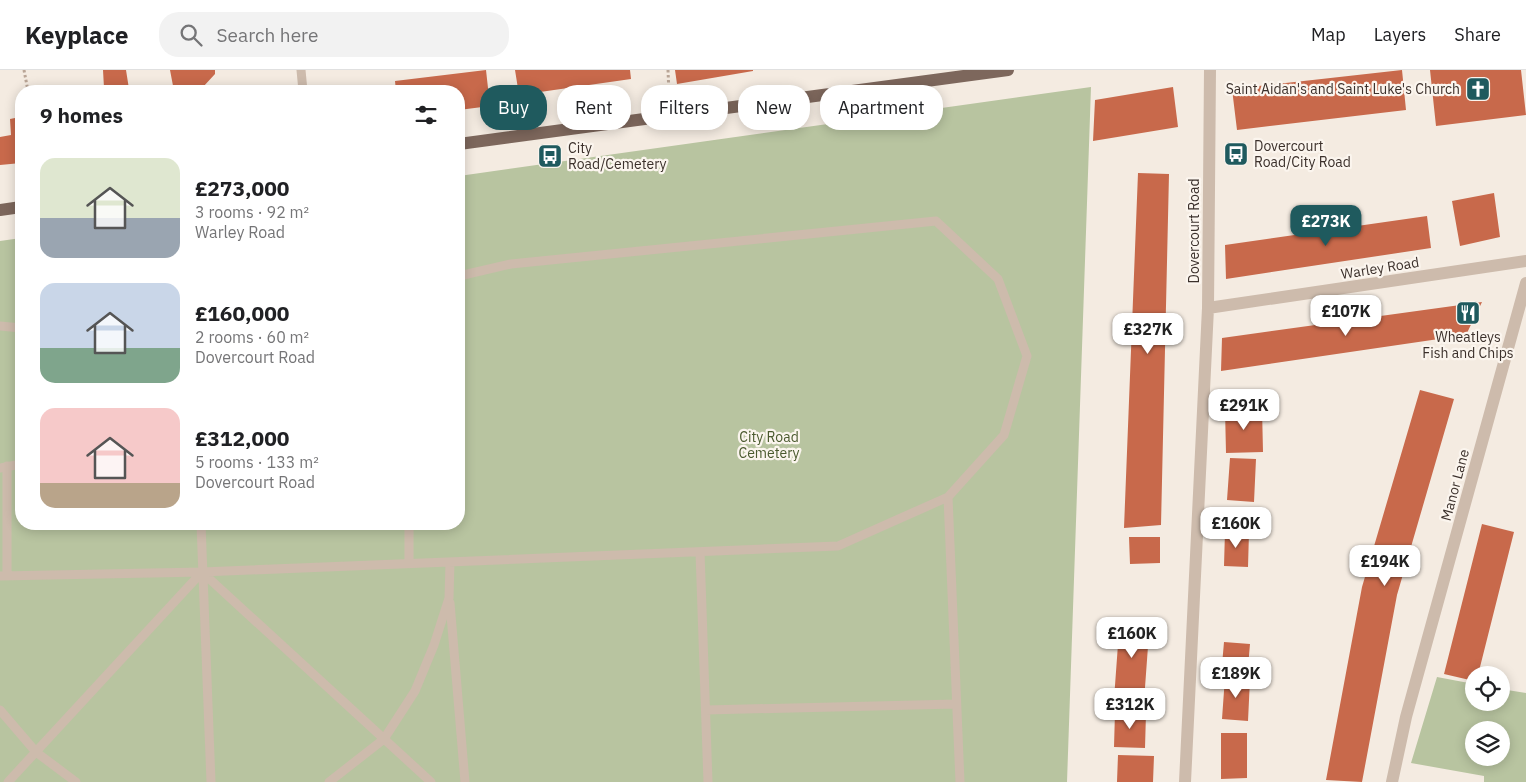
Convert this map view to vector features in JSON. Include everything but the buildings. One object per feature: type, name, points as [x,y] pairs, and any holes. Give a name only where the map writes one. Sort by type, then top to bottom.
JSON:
[{"type":"main road","points":[[465,143],[1008,70]]},
{"type":"main road","points":[[0,210],[15,208]]},
{"type":"street","name":"Dovercourt Road","points":[[1185,782],[1208,308],[1210,70]]},
{"type":"street","name":"Warley Road","points":[[1208,308],[1526,261]]},
{"type":"street","name":"Manor Lane","points":[[1392,782],[1406,717],[1526,283]]},
{"type":"lane","points":[[302,70],[303,85]]},
{"type":"lane","points":[[3,467],[4,576],[202,572],[838,546],[948,497],[1004,436],[1027,356],[998,279],[936,221],[511,264],[465,275]]},
{"type":"lane","points":[[0,326],[15,327]]},
{"type":"lane","points":[[948,497],[960,782]]},
{"type":"lane","points":[[201,530],[211,782]]},
{"type":"lane","points":[[409,563],[410,530]]},
{"type":"lane","points":[[700,552],[708,782]]},
{"type":"lane","points":[[450,562],[449,598],[465,782]]},
{"type":"lane","points":[[202,572],[431,782]]},
{"type":"lane","points":[[8,782],[202,572]]},
{"type":"lane","points":[[330,782],[384,739],[416,691],[434,645],[449,598]]},
{"type":"lane","points":[[706,710],[956,704]]},
{"type":"lane","points":[[0,710],[36,752],[76,782]]},
{"type":"path","points":[[24,70],[27,85]]},
{"type":"path","points":[[668,70],[669,85]]},
{"type":"green space","name":"City Road Cemetery","points":[[1091,87],[1067,782],[0,782],[0,241],[15,239],[15,530],[465,530],[465,175],[786,130],[810,130],[810,127],[820,125],[820,130],[943,130],[943,108]]},
{"type":"green space","points":[[1437,677],[1465,682],[1465,711],[1510,711],[1510,690],[1526,693],[1526,782],[1484,782],[1484,776],[1411,763]]},
{"type":"place","name":"Saint Aidan's and Saint Luke's Church","points":[[1478,89]]},
{"type":"place","name":"Dovercourt Road/City Road","points":[[1236,154]]},
{"type":"place","name":"City Road/Cemetery","points":[[550,156]]},
{"type":"place","name":"Wheatleys Fish and Chips","points":[[1468,313]]}]
